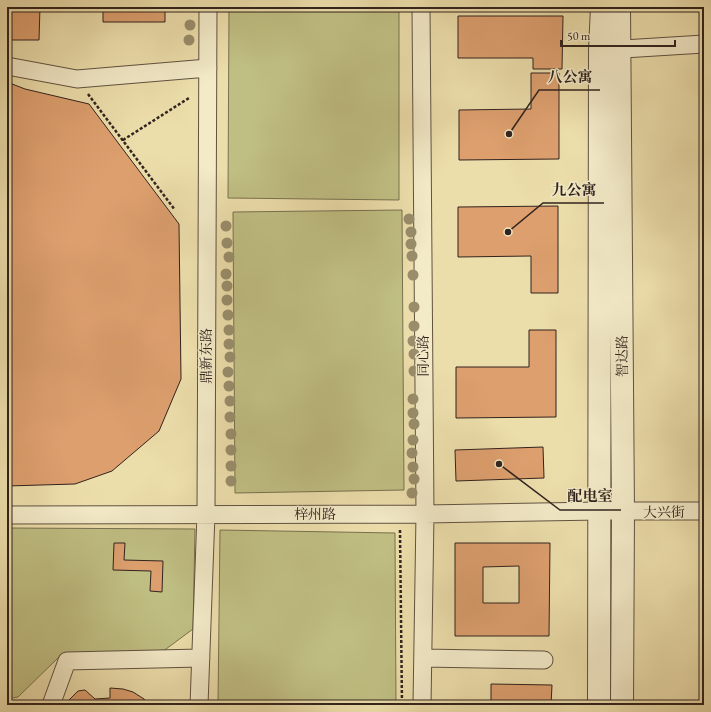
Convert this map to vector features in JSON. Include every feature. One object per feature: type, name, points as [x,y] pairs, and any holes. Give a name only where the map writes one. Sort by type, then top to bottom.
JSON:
[{"type":"street","name":"鼎新东路","points":[[199,705],[206,514],[208,7]]},
{"type":"street","name":"同心路","points":[[421,7],[424,514],[422,705]]},
{"type":"street","name":"智达路","points":[[602,7],[610,50],[623,512],[622,705]]},
{"type":"street","name":"智达路","points":[[599,705],[600,511],[610,50],[619,7]]},
{"type":"street","points":[[610,50],[704,44]]},
{"type":"street","points":[[7,66],[77,79],[208,68]]},
{"type":"street","name":"大兴街","points":[[623,512],[704,511]]},
{"type":"street","name":"梓州路","points":[[7,515],[623,512]]},
{"type":"street","points":[[51,705],[67,661],[201,658]]},
{"type":"street","points":[[423,658],[544,660]]},
{"type":"path","points":[[77,79],[175,210]]},
{"type":"path","points":[[123,140],[189,98]]},
{"type":"path","points":[[400,529],[402,705]]},
{"type":"shaded area","points":[[229,7],[399,7],[399,200],[228,198]]},
{"type":"shaded area","points":[[402,210],[404,490],[235,493],[233,212]]},
{"type":"shaded area","points":[[7,528],[195,529],[193,629],[162,652],[59,657],[18,697],[7,699]]},
{"type":"shaded area","points":[[220,530],[395,533],[396,705],[218,705]]},
{"type":"building","points":[[7,7],[40,7],[39,40],[7,40]]},
{"type":"building","points":[[103,7],[165,7],[165,22],[103,22]]},
{"type":"building","points":[[458,16],[563,16],[562,69],[533,69],[533,58],[458,58]]},
{"type":"building","points":[[531,73],[559,73],[559,159],[459,160],[459,110],[531,109]]},
{"type":"building","points":[[7,82],[25,89],[89,104],[179,224],[181,379],[159,431],[112,471],[75,484],[7,486]]},
{"type":"building","points":[[558,206],[558,293],[531,293],[531,256],[458,257],[458,207]]},
{"type":"building","points":[[529,330],[556,330],[556,417],[456,418],[456,367],[529,367]]},
{"type":"building","points":[[543,447],[544,478],[456,481],[455,450]]},
{"type":"building","points":[[114,543],[125,543],[124,560],[163,561],[162,592],[150,591],[151,571],[113,570]]},
{"type":"building","points":[[455,543],[550,543],[549,636],[455,636]],"holes":[[[519,566],[519,603],[483,603],[483,567]]]},
{"type":"building","points":[[491,684],[552,685],[551,705],[491,705]]},
{"type":"building","points":[[110,688],[123,689],[133,692],[144,699],[149,705],[64,705],[78,691],[85,690],[95,699],[110,698]]},
{"type":"building","points":[[8,702],[20,703],[26,705],[7,705]]},
{"type":"place","name":"八公寓","points":[[509,134]]},
{"type":"place","name":"九公寓","points":[[508,232]]},
{"type":"place","name":"配电室","points":[[499,464]]}]
